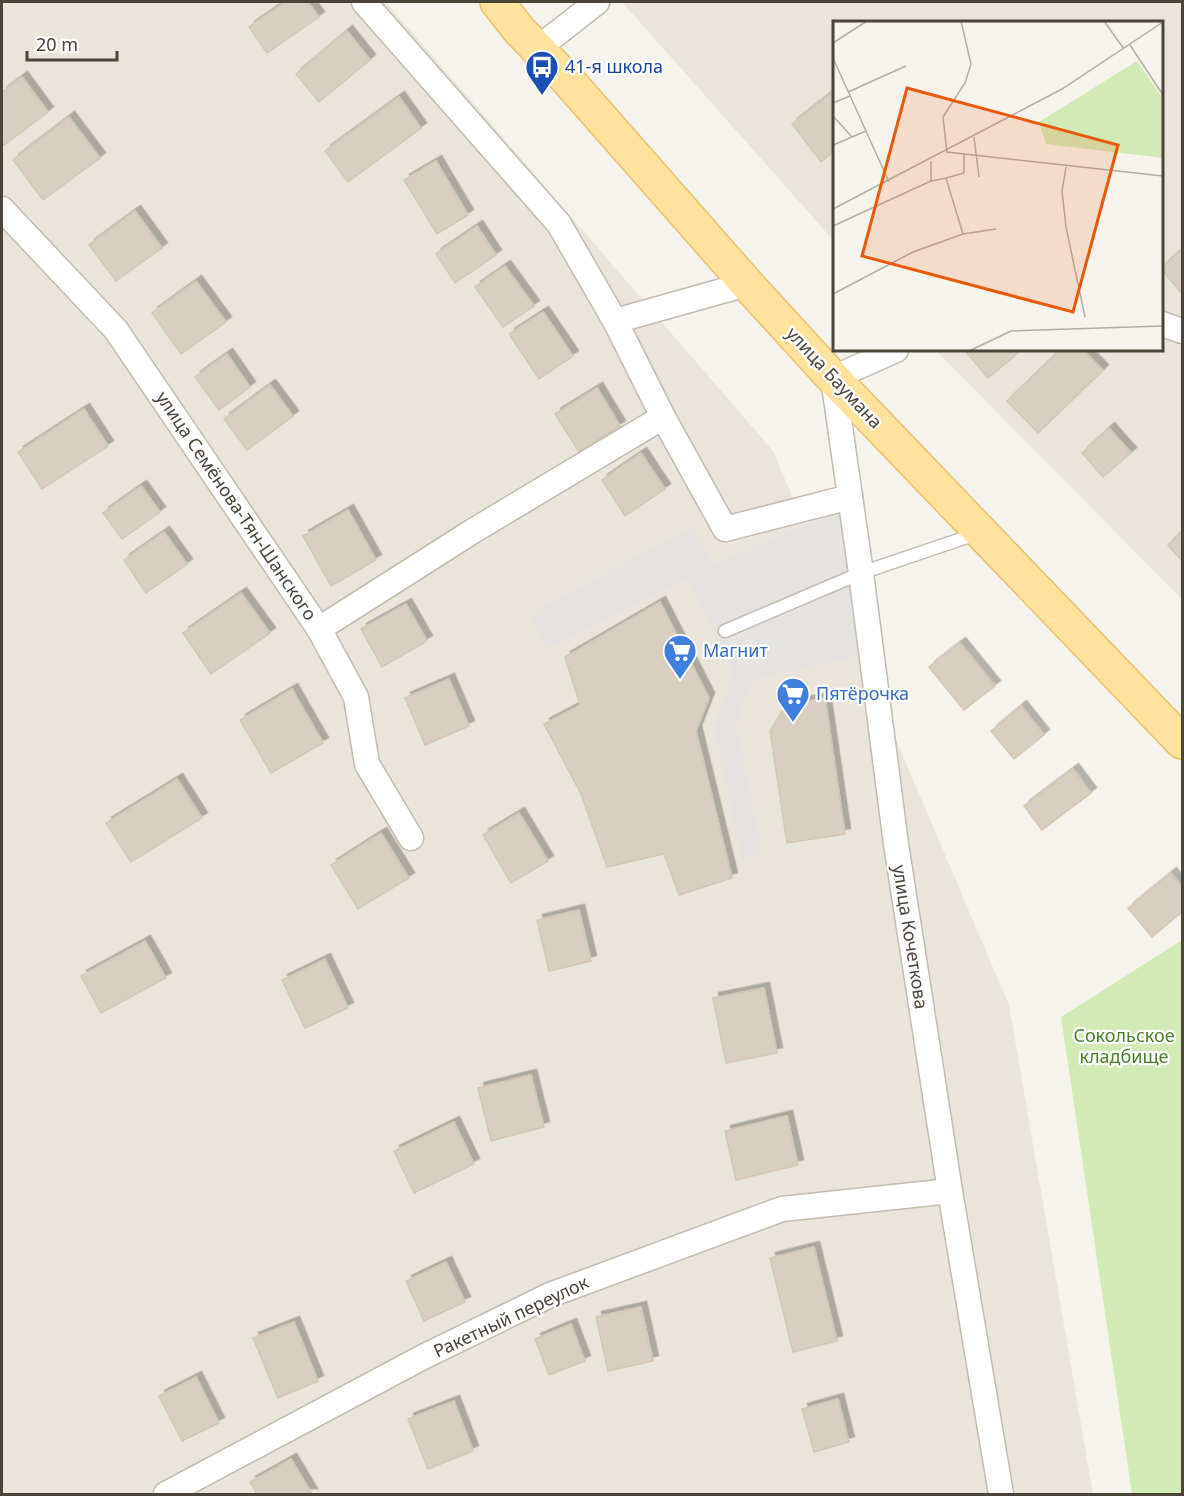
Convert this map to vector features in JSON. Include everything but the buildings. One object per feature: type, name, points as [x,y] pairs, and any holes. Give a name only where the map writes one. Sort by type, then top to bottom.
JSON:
[{"type":"main road","name":"улица Баумана","points":[[497,2],[833,378],[1182,742]]},
{"type":"street","points":[[364,2],[559,224],[615,321],[663,417],[725,529],[850,497]]},
{"type":"street","points":[[537,49],[597,2]]},
{"type":"street","name":"улица Семёнова-Тян-Шанского","points":[[2,208],[116,330],[320,629],[356,697],[367,764],[411,838]]},
{"type":"street","points":[[615,321],[747,284]]},
{"type":"street","points":[[1163,325],[1182,331]]},
{"type":"street","points":[[833,378],[894,351]]},
{"type":"street","name":"улица Кочеткова","points":[[833,378],[896,844],[950,1191],[1001,1494]]},
{"type":"street","points":[[320,629],[473,531],[663,417]]},
{"type":"street","name":"Ракетный переулок","points":[[166,1494],[423,1357],[550,1295],[782,1209],[950,1191]]},
{"type":"lane","points":[[725,631],[861,573],[981,533]]},
{"type":"shaded area","points":[[2,2],[386,2],[773,451],[1009,1005],[1093,1494],[2,1494]]},
{"type":"shaded area","points":[[622,2],[1182,2],[1182,599],[936,351],[1163,351],[1163,21],[833,21],[833,240]]},
{"type":"shaded area","points":[[840,508],[860,656],[753,679],[736,723],[762,854],[742,859],[714,727],[733,674],[688,578],[548,647],[530,615],[691,527],[713,566]]},
{"type":"green space","name":"Сокольское кладбище","points":[[1182,940],[1182,1494],[1132,1494],[1061,1017]]},
{"type":"place","name":"41-я школа","points":[[542,96]]},
{"type":"place","name":"Магнит","points":[[680,680]]},
{"type":"place","name":"Пятёрочка","points":[[793,723]]}]
